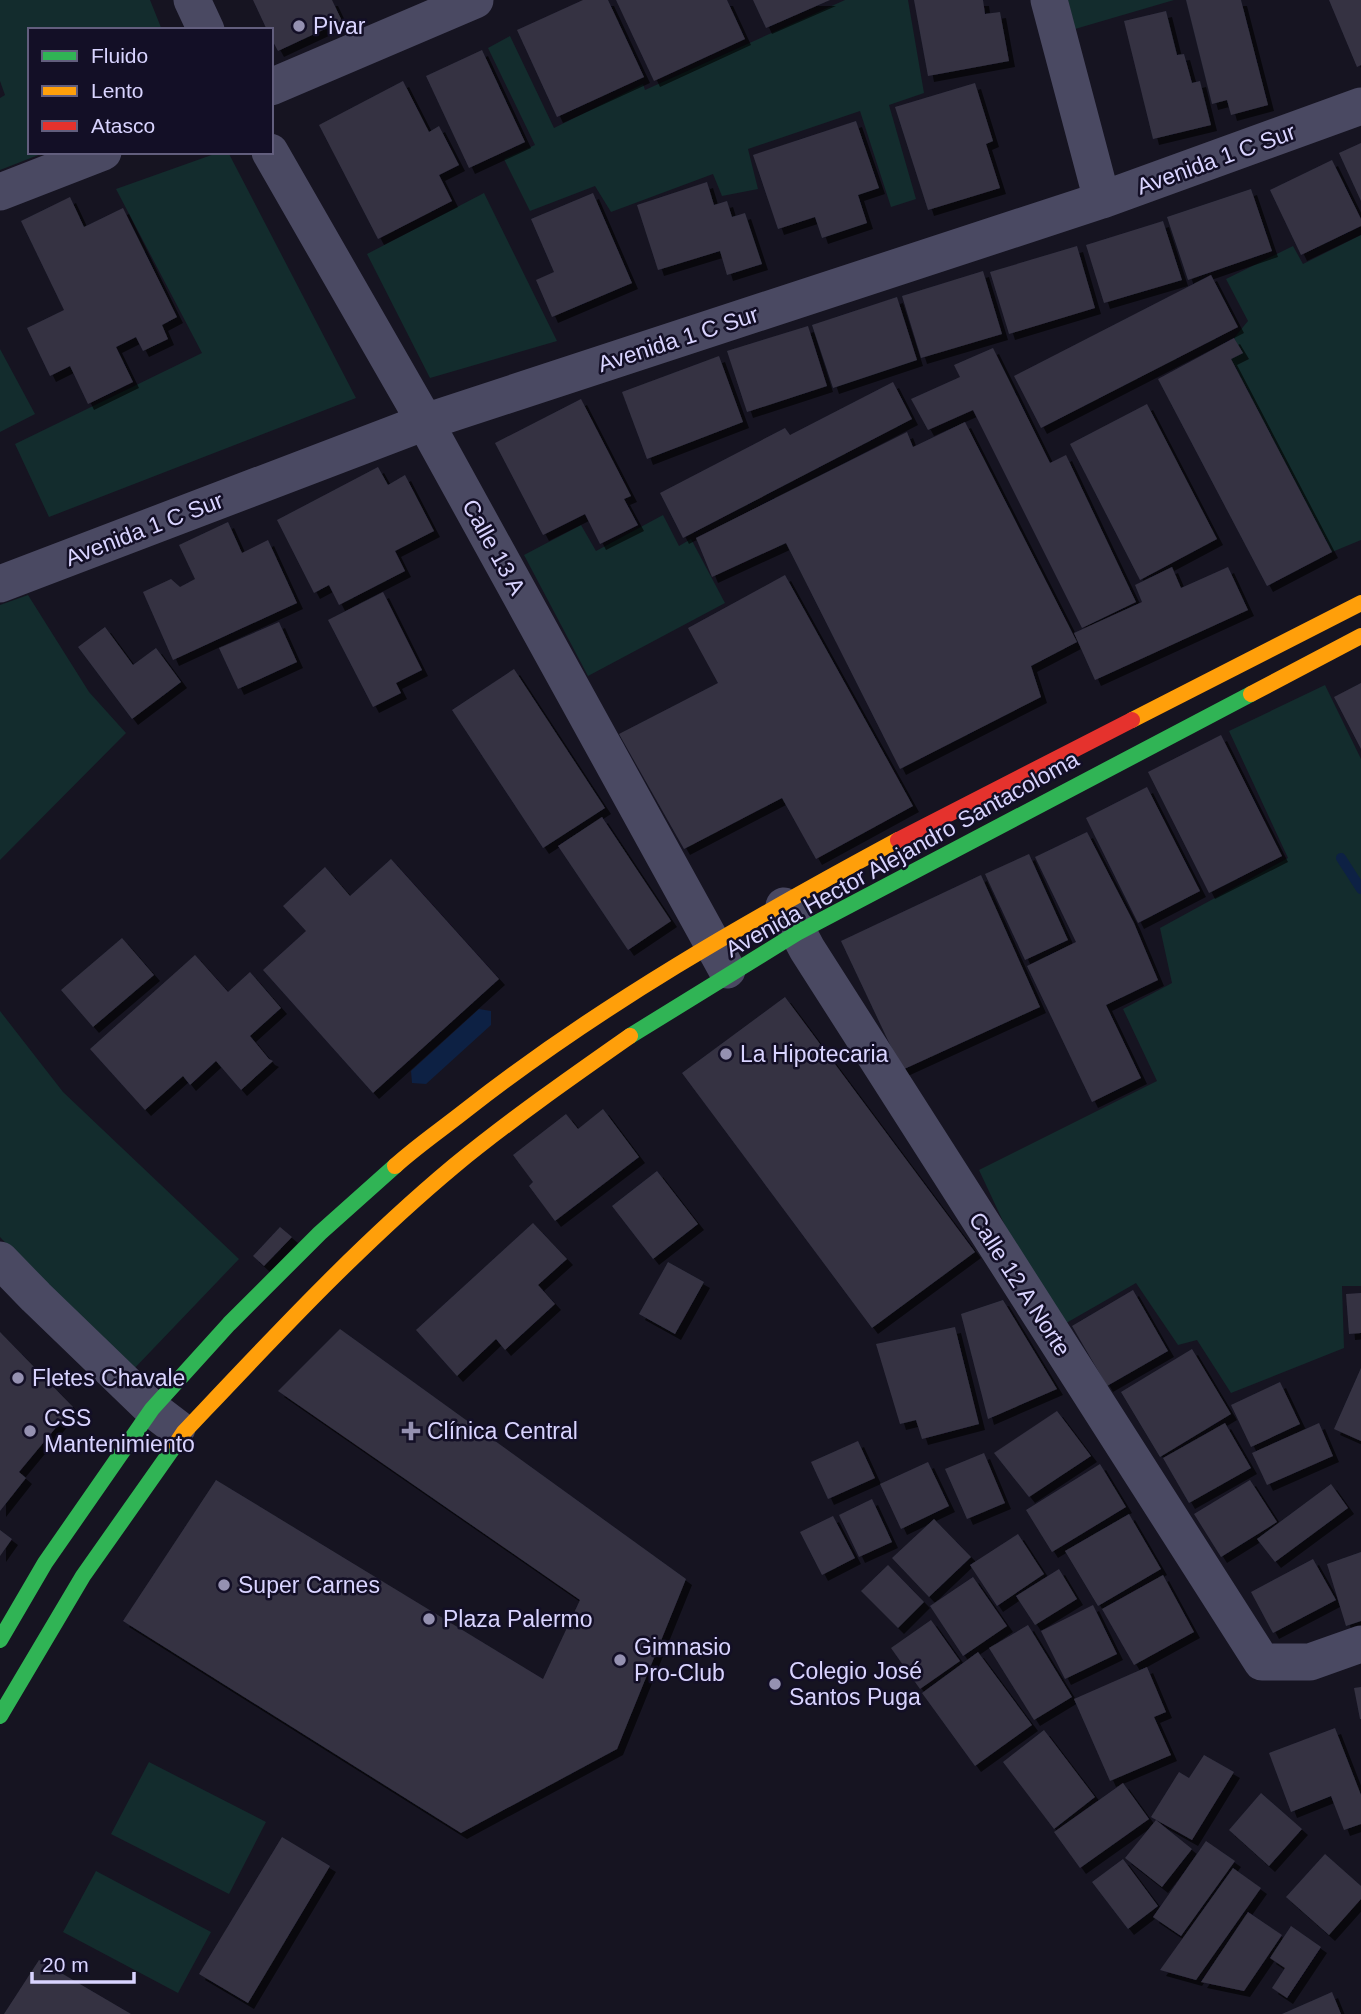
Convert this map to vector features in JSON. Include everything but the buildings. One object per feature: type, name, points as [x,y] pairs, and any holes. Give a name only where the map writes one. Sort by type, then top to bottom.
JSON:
[{"type":"main road","name":"Avenida Hector Alejandro Santacoloma","points":[[0,1716],[83,1576],[184,1432],[360,1250],[454,1166],[542,1098],[624,1040],[721,960],[790,918],[938,819],[1361,603]]},
{"type":"main road","name":"Avenida Hector Alejandro Santacoloma","points":[[0,1640],[45,1563],[152,1409],[261,1291],[320,1233],[402,1160],[494,1088],[569,1034],[640,988],[721,960],[790,918],[922,865],[1361,636]]},
{"type":"street","points":[[192,0],[205,28]]},
{"type":"street","points":[[273,85],[475,0]]},
{"type":"street","points":[[1049,0],[1102,200]]},
{"type":"street","name":"Avenida 1 C Sur","points":[[0,584],[425,422],[1102,200],[1361,106]]},
{"type":"street","points":[[0,192],[98,154]]},
{"type":"street","name":"Calle 13 A","points":[[271,154],[425,422],[721,960]]},
{"type":"street","name":"Calle 12 A Norte","points":[[790,918],[1262,1662],[1310,1662],[1361,1644]]},
{"type":"street","points":[[0,1260],[152,1409],[184,1432]]},
{"type":"green space","points":[[0,0],[150,0],[161,28],[28,28],[28,154],[41,154],[0,170],[0,98],[5,95],[0,81]]},
{"type":"green space","points":[[845,0],[908,0],[924,93],[889,105],[916,199],[891,207],[860,111],[748,149],[758,189],[722,196],[713,174],[611,212],[595,186],[530,211],[504,159],[535,145],[488,48],[510,36],[554,128],[643,84],[645,90]]},
{"type":"green space","points":[[1068,0],[1174,0],[1075,29]]},
{"type":"green space","points":[[214,154],[229,154],[356,398],[49,517],[15,444],[202,353],[116,189]]},
{"type":"green space","points":[[484,193],[557,341],[430,378],[367,254]]},
{"type":"green space","points":[[1361,235],[1361,540],[1332,552],[1231,359],[1242,353],[1234,338],[1248,321],[1226,279],[1293,246],[1303,264]]},
{"type":"green space","points":[[0,349],[35,414],[0,432]]},
{"type":"green space","points":[[663,515],[679,546],[691,539],[725,603],[588,676],[524,555],[581,525],[596,551]]},
{"type":"green space","points":[[28,595],[89,692],[126,733],[0,860],[0,605]]},
{"type":"green space","points":[[1325,685],[1361,759],[1361,1286],[1342,1286],[1344,1348],[1231,1393],[1197,1340],[1178,1345],[1136,1283],[1054,1330],[979,1170],[1157,1081],[1123,1009],[1172,983],[1160,928],[1288,858],[1229,731]]},
{"type":"green space","points":[[0,1011],[63,1092],[239,1259],[130,1373],[0,1237]]},
{"type":"green space","points":[[149,1762],[266,1822],[229,1894],[111,1834]]},
{"type":"green space","points":[[96,1871],[211,1932],[178,1993],[63,1932]]},
{"type":"water","points":[[479,1009],[491,1011],[491,1025],[426,1084],[412,1083],[411,1071]]},
{"type":"waterway","points":[[1341,858],[1361,889]]},
{"type":"traffic: fast","points":[[630,1036],[797,933],[1251,694]]},
{"type":"traffic: fast","points":[[0,1640],[45,1563],[152,1409],[229,1324],[320,1233],[395,1166]]},
{"type":"traffic: fast","points":[[0,1716],[83,1576],[176,1444]]},
{"type":"traffic: slow","points":[[1132,720],[1361,603]]},
{"type":"traffic: slow","points":[[1251,694],[1361,636]]},
{"type":"traffic: slow","points":[[395,1166],[517,1072],[622,1000],[731,933],[898,840]]},
{"type":"traffic: slow","points":[[176,1444],[184,1432],[315,1295],[418,1197],[497,1132],[630,1036]]},
{"type":"traffic: jam","points":[[898,840],[1132,720]]},
{"type":"place","name":"Pivar","points":[[299,26]]},
{"type":"place","name":"La Hipotecaria","points":[[726,1054]]},
{"type":"place","name":"Fletes Chavale","points":[[18,1378]]},
{"type":"place","name":"CSS Mantenimiento","points":[[30,1431]]},
{"type":"place","name":"Clínica Central","points":[[411,1431]]},
{"type":"place","name":"Super Carnes","points":[[224,1585]]},
{"type":"place","name":"Plaza Palermo","points":[[429,1619]]},
{"type":"place","name":"Gimnasio Pro-Club","points":[[620,1660]]},
{"type":"place","name":"Colegio José Santos Puga","points":[[775,1684]]}]
